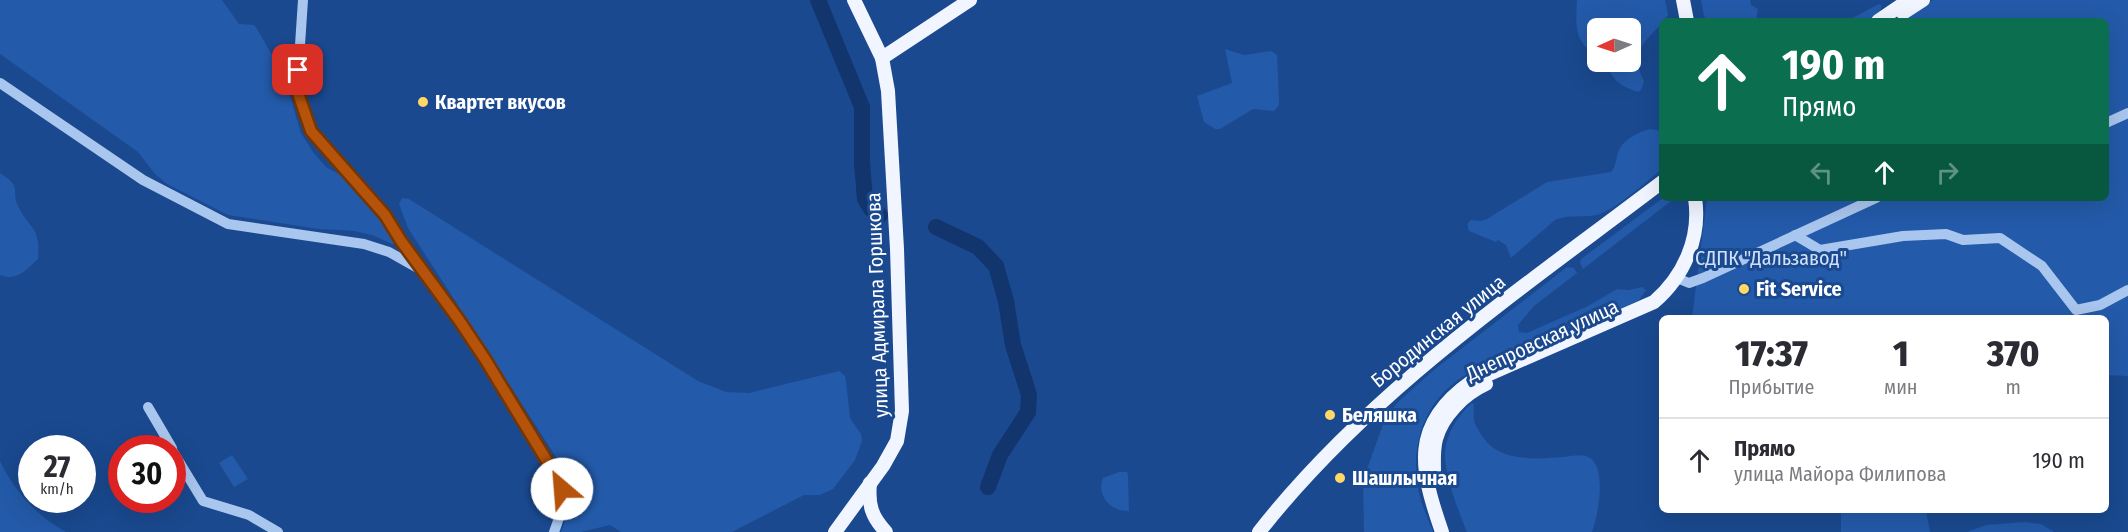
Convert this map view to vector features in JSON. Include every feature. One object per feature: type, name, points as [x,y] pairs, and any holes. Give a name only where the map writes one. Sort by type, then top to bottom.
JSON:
[{"type":"main road","name":"улица Адмирала Горшкова","points":[[835,532],[883,466],[897,441],[902,411],[888,91],[882,58],[854,0]]},
{"type":"main road","points":[[882,58],[970,0]]},
{"type":"main road","points":[[1683,0],[1686,18]]},
{"type":"main road","points":[[1882,18],[1909,0]]},
{"type":"main road","points":[[1896,18],[1923,0]]},
{"type":"main road","name":"Бородинская улица","points":[[1259,532],[1283,502],[1334,448],[1414,372],[1659,184]]},
{"type":"main road","name":"Бородинская улица","points":[[1266,532],[1351,438],[1428,366],[1659,192]]},
{"type":"main road","name":"Днепровская улица","points":[[1442,532],[1428,493],[1425,455],[1431,423],[1449,400],[1471,382],[1648,306],[1662,296],[1680,280],[1694,237],[1697,218],[1695,201]]},
{"type":"main road","name":"Днепровская улица","points":[[1450,532],[1436,492],[1434,477],[1436,441],[1441,426],[1461,400],[1479,387],[1658,308],[1674,293],[1680,280],[1698,238],[1705,201]]},
{"type":"main road","points":[[870,483],[868,498],[870,512],[886,532]]},
{"type":"street","points":[[303,0],[297,90],[311,131],[385,215],[498,378],[562,489],[562,502],[554,532]]},
{"type":"street","points":[[0,83],[143,180],[228,224],[364,244],[389,252],[424,272]]},
{"type":"street","points":[[2109,122],[2128,113]]},
{"type":"street","points":[[1680,280],[1689,283],[1703,278],[1869,201]]},
{"type":"street","points":[[1795,235],[1820,250],[1903,236],[1946,234],[1963,240],[2000,238],[2042,266],[2076,310],[2100,305],[2128,290]]},
{"type":"street","points":[[148,407],[164,435]]},
{"type":"street","points":[[186,472],[203,501],[249,515],[278,532]]},
{"type":"green space","points":[[0,0],[222,0],[239,24],[254,25],[257,29],[284,76],[301,133],[313,152],[326,167],[360,186],[398,244],[354,231],[319,229],[228,215],[167,184],[155,174],[138,152],[0,54]]},
{"type":"green space","points":[[1577,0],[1665,0],[1668,15],[1666,18],[1659,18],[1659,26],[1641,49],[1641,18],[1587,18],[1587,48],[1578,32]]},
{"type":"green space","points":[[1701,0],[1750,0],[1751,5],[1758,9],[1756,18],[1706,18]]},
{"type":"green space","name":"СДПК \"Дальзавод\"","points":[[1933,0],[2128,0],[2128,376],[2109,375],[2109,315],[1692,315],[1707,201],[2109,201],[2109,18],[1907,18]]},
{"type":"green space","points":[[1881,5],[1881,10],[1871,18],[1853,18]]},
{"type":"green space","points":[[1225,49],[1244,55],[1271,51],[1277,55],[1279,105],[1274,111],[1253,109],[1220,129],[1215,129],[1204,122],[1197,96],[1232,83]]},
{"type":"green space","points":[[1610,72],[1641,72],[1644,81],[1638,92],[1625,87]]},
{"type":"green space","points":[[1650,129],[1659,130],[1659,171],[1612,208],[1597,215],[1555,220],[1511,258],[1506,245],[1498,240],[1496,242],[1469,231],[1468,225],[1471,220],[1487,219],[1547,182],[1611,172],[1624,142]]},
{"type":"green space","points":[[0,173],[14,186],[16,202],[38,240],[38,259],[26,270],[12,277],[0,275]]},
{"type":"green space","points":[[402,198],[409,199],[698,381],[726,392],[749,393],[839,371],[845,376],[850,418],[861,434],[862,441],[855,460],[833,489],[820,495],[804,495],[732,532],[621,532],[610,525],[581,532],[561,532],[569,502],[565,471],[408,228],[399,204]]},
{"type":"green space","points":[[1659,201],[1671,201],[1583,269],[1581,259]]},
{"type":"green space","points":[[1567,267],[1574,268],[1577,273],[1534,306],[1518,325],[1519,332],[1527,333],[1588,306],[1617,289],[1629,290],[1642,287],[1646,290],[1639,300],[1616,311],[1612,302],[1591,309],[1594,318],[1480,367],[1452,384],[1430,410],[1418,441],[1416,475],[1423,508],[1433,532],[1364,532],[1363,480],[1385,419],[1398,402],[1435,369]]},
{"type":"green space","points":[[1472,403],[1477,428],[1490,445],[1498,451],[1530,458],[1580,455],[1590,458],[1595,464],[1600,482],[1597,515],[1592,532],[1467,532],[1450,484],[1445,456],[1447,441],[1453,427]]},
{"type":"green space","points":[[232,455],[248,479],[234,487],[219,463]]},
{"type":"green space","points":[[0,461],[18,491],[18,513],[39,513],[66,532],[0,532]]},
{"type":"green space","points":[[1119,472],[1127,472],[1129,511],[1116,509],[1103,497],[1101,485],[1103,478]]},
{"type":"green space","points":[[1841,513],[1927,513],[1930,532],[1841,532]]},
{"type":"green space","points":[[2025,522],[2041,524],[2054,532],[1967,532],[1986,525]]},
{"type":"waterway","points":[[818,0],[862,107],[862,163],[865,199],[871,209],[880,215]]},
{"type":"waterway","points":[[936,227],[978,247],[996,266],[1006,301],[1013,345],[1029,395],[1028,412],[1000,455],[988,487]]},
{"type":"place","name":"Квартет вкусов","points":[[423,102]]},
{"type":"place","name":"Fit Service","points":[[1744,289]]},
{"type":"place","name":"Беляшка","points":[[1330,415]]},
{"type":"place","name":"Шашлычная","points":[[1340,478]]},
{"type":"route","points":[[298,70],[297,90],[311,131],[385,215],[401,241],[459,320],[498,378],[562,489]]}]
